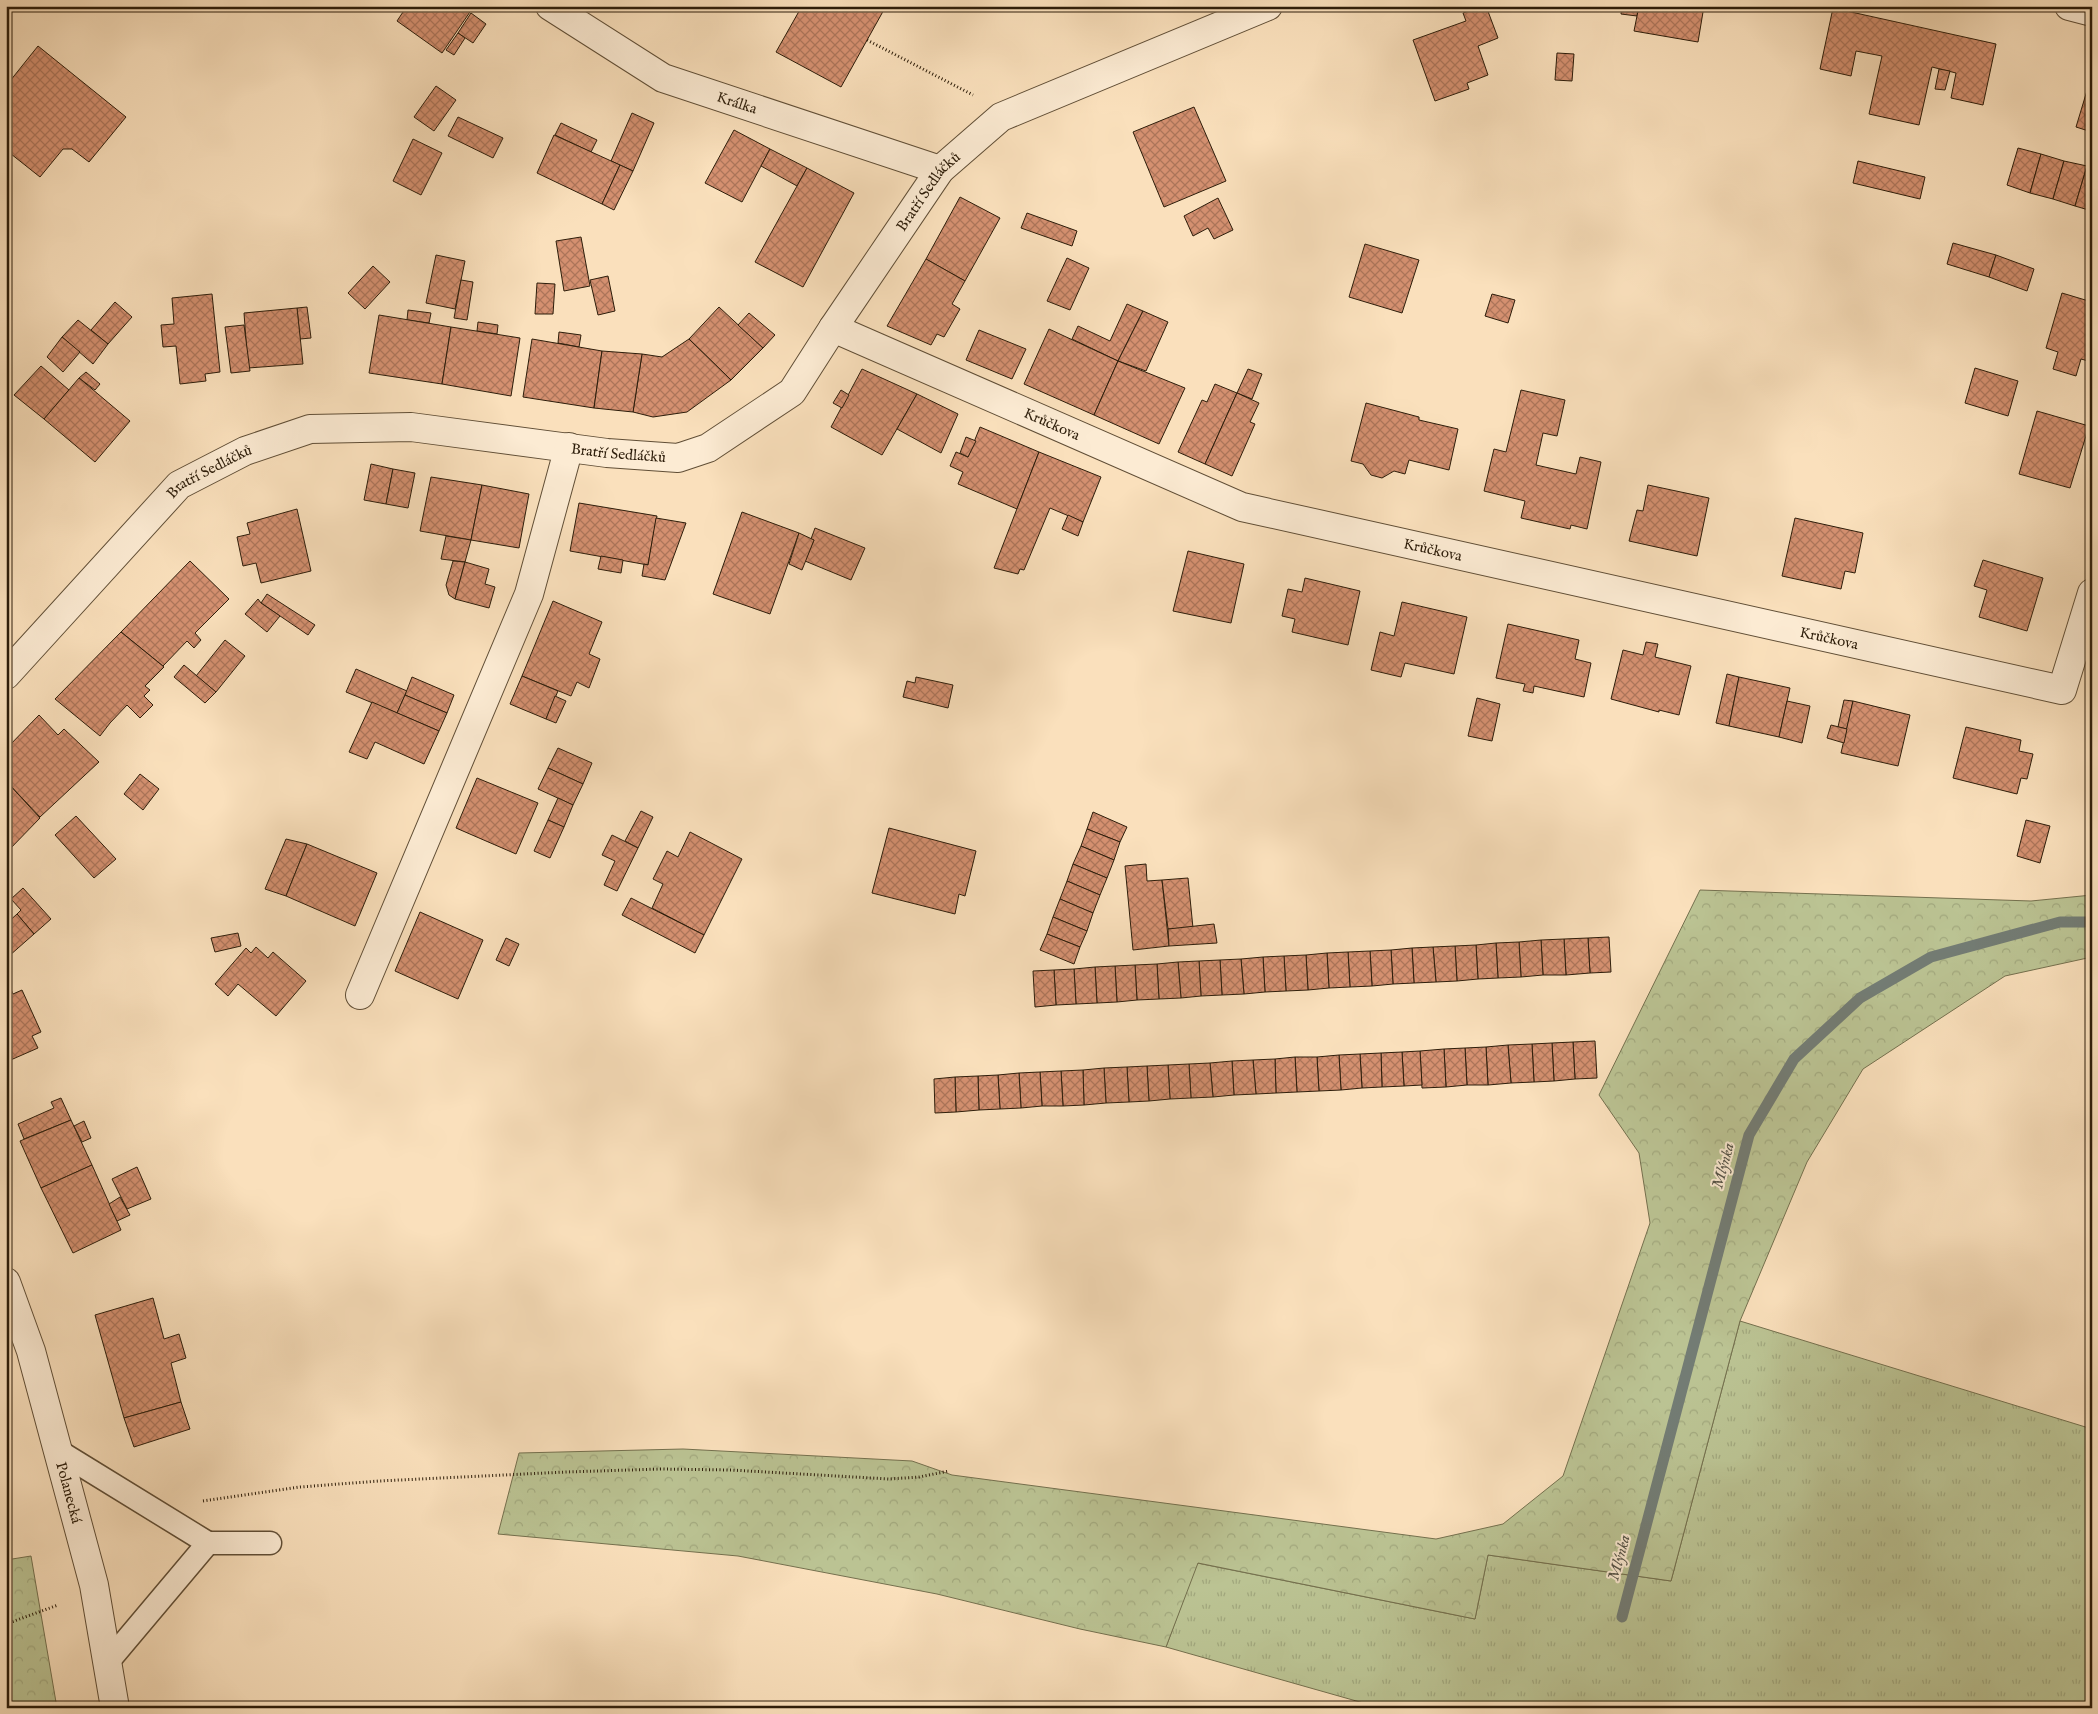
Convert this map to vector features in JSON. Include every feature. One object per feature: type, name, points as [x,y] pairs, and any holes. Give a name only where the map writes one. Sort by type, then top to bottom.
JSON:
[{"type":"street","name":"Králka","points":[[550,6],[663,78],[940,170]]},
{"type":"street","name":"Bratří Sedláčků","points":[[6,675],[179,485],[245,451],[310,429],[411,427],[607,453],[678,458],[708,448],[792,392],[940,170],[1001,117],[1268,6]]},
{"type":"street","points":[[2069,6],[2092,12]]},
{"type":"street","name":"Krůčkova","points":[[833,328],[1242,507],[2062,690],[2092,593]]},
{"type":"street","points":[[360,995],[529,594],[569,447]]},
{"type":"street","name":"Polanecká","points":[[6,1282],[31,1350],[60,1452],[94,1585],[115,1708]]},
{"type":"lane","points":[[60,1452],[208,1543],[270,1543]]},
{"type":"lane","points":[[108,1662],[208,1543]]},
{"type":"path","points":[[867,40],[983,100],[1001,117]]},
{"type":"path","points":[[153,1509],[300,1487],[379,1481],[661,1469],[731,1470],[889,1479],[919,1477],[949,1471]]},
{"type":"path","points":[[6,1624],[58,1605]]},
{"type":"green space","points":[[1700,890],[2031,901],[2092,895],[2092,957],[2005,976],[1863,1069],[1807,1162],[1740,1321],[1671,1581],[1488,1555],[1475,1619],[1198,1563],[1166,1647],[1080,1629],[937,1594],[738,1556],[498,1534],[519,1453],[683,1449],[912,1461],[952,1475],[1436,1539],[1503,1524],[1563,1476],[1650,1223],[1639,1153],[1599,1095]]},
{"type":"green space","points":[[1740,1321],[2092,1429],[2092,1708],[1381,1708],[1166,1647],[1197,1563],[1475,1619],[1488,1555],[1671,1581]]},
{"type":"green space","points":[[31,1556],[57,1708],[6,1708],[6,1560]]},
{"type":"building","points":[[407,6],[474,6],[442,53],[397,21]]},
{"type":"building","points":[[802,6],[886,6],[841,87],[776,52]]},
{"type":"building","points":[[1486,6],[1498,38],[1478,46],[1488,75],[1467,83],[1469,89],[1435,101],[1413,40],[1466,21],[1463,13]]},
{"type":"building","points":[[1622,6],[1639,6],[1637,16],[1621,14]]},
{"type":"building","points":[[1639,6],[1704,6],[1698,42],[1634,31]]},
{"type":"building","points":[[1833,8],[1996,44],[1983,105],[1951,98],[1956,73],[1932,67],[1919,125],[1869,114],[1882,56],[1856,51],[1851,76],[1820,69]]},
{"type":"building","points":[[471,13],[486,24],[473,43],[458,33]]},
{"type":"building","points":[[458,33],[465,38],[454,55],[446,50]]},
{"type":"building","points":[[38,46],[126,117],[89,162],[72,149],[63,149],[40,177],[6,150],[6,106],[9,102],[6,100],[6,86]]},
{"type":"building","points":[[1557,53],[1574,54],[1572,81],[1555,80]]},
{"type":"building","points":[[1939,69],[1950,71],[1945,90],[1935,89]]},
{"type":"building","points":[[2092,74],[2092,132],[2076,127]]},
{"type":"building","points":[[436,86],[456,100],[434,131],[414,117]]},
{"type":"building","points":[[1194,107],[1226,181],[1164,207],[1133,132]]},
{"type":"building","points":[[632,113],[654,123],[633,171],[611,161]]},
{"type":"building","points":[[458,117],[503,138],[493,158],[448,136]]},
{"type":"building","points":[[561,123],[597,140],[591,152],[555,135]]},
{"type":"building","points":[[734,130],[770,149],[742,202],[705,183]]},
{"type":"building","points":[[554,135],[620,165],[602,204],[537,173]]},
{"type":"building","points":[[413,139],[442,153],[421,195],[393,181]]},
{"type":"building","points":[[2018,148],[2041,154],[2030,193],[2007,185]]},
{"type":"building","points":[[770,149],[807,168],[797,186],[761,166]]},
{"type":"building","points":[[2041,154],[2064,161],[2053,199],[2030,193]]},
{"type":"building","points":[[1858,161],[1925,177],[1920,199],[1853,183]]},
{"type":"building","points":[[2064,161],[2087,166],[2075,206],[2053,199]]},
{"type":"building","points":[[620,165],[633,171],[614,210],[602,204]]},
{"type":"building","points":[[2087,166],[2092,168],[2092,211],[2075,206]]},
{"type":"building","points":[[807,168],[854,193],[803,287],[755,262]]},
{"type":"building","points":[[960,197],[1000,218],[965,281],[926,259]]},
{"type":"building","points":[[1218,198],[1233,230],[1214,239],[1208,228],[1193,236],[1184,216]]},
{"type":"building","points":[[1027,213],[1077,231],[1072,246],[1021,228]]},
{"type":"building","points":[[581,237],[590,286],[564,291],[556,241]]},
{"type":"building","points":[[1953,243],[1996,255],[1989,277],[1947,264]]},
{"type":"building","points":[[1365,244],[1419,260],[1402,313],[1349,297]]},
{"type":"building","points":[[436,255],[465,261],[455,309],[426,303]]},
{"type":"building","points":[[1996,255],[2034,269],[2027,291],[1989,277]]},
{"type":"building","points":[[1067,258],[1089,268],[1070,310],[1047,301]]},
{"type":"building","points":[[926,259],[965,281],[952,304],[960,309],[944,337],[937,334],[931,345],[887,326]]},
{"type":"building","points":[[373,266],[390,282],[365,309],[348,293]]},
{"type":"building","points":[[608,276],[615,311],[598,315],[590,280]]},
{"type":"building","points":[[461,280],[473,282],[467,320],[454,318]]},
{"type":"building","points":[[537,283],[555,284],[553,314],[535,314]]},
{"type":"building","points":[[2062,293],[2092,302],[2092,362],[2081,359],[2076,376],[2053,369],[2058,352],[2046,348]]},
{"type":"building","points":[[212,294],[220,372],[205,374],[206,381],[180,384],[176,346],[163,347],[161,325],[174,324],[172,298]]},
{"type":"building","points":[[1492,294],[1515,300],[1508,323],[1485,316]]},
{"type":"building","points":[[115,302],[132,317],[108,344],[91,330]]},
{"type":"building","points":[[1127,304],[1143,311],[1118,361],[1072,339],[1078,326],[1110,341]]},
{"type":"building","points":[[307,307],[311,338],[300,339],[297,308]]},
{"type":"building","points":[[719,307],[763,348],[731,380],[689,339]]},
{"type":"building","points":[[297,308],[303,364],[248,368],[244,313]]},
{"type":"building","points":[[408,310],[431,313],[429,323],[407,320]]},
{"type":"building","points":[[1143,311],[1168,322],[1146,371],[1118,361]]},
{"type":"building","points":[[749,313],[775,335],[763,348],[738,325]]},
{"type":"building","points":[[379,315],[451,327],[442,384],[369,373]]},
{"type":"building","points":[[78,320],[108,344],[93,364],[62,337]]},
{"type":"building","points":[[478,322],[498,325],[497,334],[477,331]]},
{"type":"building","points":[[244,325],[250,371],[231,373],[225,327]]},
{"type":"building","points":[[451,327],[520,338],[511,396],[442,384]]},
{"type":"building","points":[[1049,329],[1118,361],[1094,415],[1024,384]]},
{"type":"building","points":[[979,330],[1026,349],[1012,379],[966,360]]},
{"type":"building","points":[[559,332],[581,335],[579,347],[558,343]]},
{"type":"building","points":[[62,337],[80,352],[63,372],[47,357]]},
{"type":"building","points":[[532,339],[602,351],[594,408],[523,397]]},
{"type":"building","points":[[689,339],[731,380],[687,412],[653,417],[633,412],[642,354],[662,357]]},
{"type":"building","points":[[602,351],[642,354],[633,412],[594,408]]},
{"type":"building","points":[[1118,361],[1185,388],[1159,444],[1094,415]]},
{"type":"building","points":[[41,366],[69,390],[44,419],[14,395]]},
{"type":"building","points":[[1975,368],[2018,381],[2008,416],[1965,403]]},
{"type":"building","points":[[862,369],[917,394],[882,455],[831,427]]},
{"type":"building","points":[[1248,369],[1262,374],[1252,399],[1237,393]]},
{"type":"building","points":[[86,372],[100,384],[95,390],[79,378]]},
{"type":"building","points":[[79,378],[130,421],[95,462],[44,419]]},
{"type":"building","points":[[1215,384],[1237,393],[1205,464],[1178,452],[1202,400],[1207,402]]},
{"type":"building","points":[[841,390],[849,395],[842,408],[833,403]]},
{"type":"building","points":[[1521,390],[1565,400],[1557,436],[1543,433],[1536,465],[1576,474],[1580,457],[1601,462],[1587,529],[1571,525],[1570,529],[1521,518],[1525,501],[1484,491],[1494,449],[1506,452]]},
{"type":"building","points":[[1237,393],[1259,403],[1250,422],[1255,424],[1232,476],[1205,464]]},
{"type":"building","points":[[917,394],[958,414],[941,453],[897,429]]},
{"type":"building","points":[[1366,403],[1419,417],[1419,420],[1458,429],[1449,470],[1409,460],[1405,474],[1394,471],[1382,478],[1371,475],[1363,464],[1351,461]]},
{"type":"building","points":[[2037,411],[2089,426],[2070,488],[2019,474]]},
{"type":"building","points":[[980,427],[1039,452],[1017,509],[958,484],[963,472],[950,466],[956,452],[968,457]]},
{"type":"building","points":[[966,437],[976,441],[968,457],[960,453]]},
{"type":"building","points":[[1039,452],[1101,477],[1083,522],[1050,508],[1024,570],[1020,569],[1018,574],[994,568]]},
{"type":"building","points":[[371,464],[393,469],[386,504],[364,500]]},
{"type":"building","points":[[393,469],[415,473],[408,508],[386,504]]},
{"type":"building","points":[[431,477],[482,485],[471,540],[420,531]]},
{"type":"building","points":[[482,485],[529,494],[519,548],[471,540]]},
{"type":"building","points":[[1648,485],[1709,498],[1697,556],[1629,541],[1637,510],[1643,511]]},
{"type":"building","points":[[579,503],[657,516],[648,565],[570,551]]},
{"type":"building","points":[[297,509],[311,571],[261,583],[256,563],[243,566],[237,537],[250,534],[247,523]]},
{"type":"building","points":[[742,512],[799,533],[770,614],[713,594]]},
{"type":"building","points":[[1068,515],[1083,522],[1078,536],[1062,529]]},
{"type":"building","points":[[656,518],[686,523],[665,580],[642,576],[644,564],[648,565]]},
{"type":"building","points":[[1795,518],[1863,533],[1855,573],[1845,571],[1841,589],[1782,576]]},
{"type":"building","points":[[815,528],[865,548],[851,580],[805,561],[814,540],[811,539]]},
{"type":"building","points":[[799,533],[814,540],[802,570],[789,564]]},
{"type":"building","points":[[446,536],[471,540],[465,562],[441,559]]},
{"type":"building","points":[[1188,551],[1244,564],[1231,623],[1173,611]]},
{"type":"building","points":[[601,556],[623,560],[621,573],[598,569]]},
{"type":"building","points":[[1983,560],[2043,578],[2027,631],[1979,617],[1987,590],[1974,586]]},
{"type":"building","points":[[190,561],[229,599],[195,633],[201,640],[194,648],[187,641],[163,666],[121,632]]},
{"type":"building","points":[[453,561],[465,562],[455,599],[449,595],[446,585]]},
{"type":"building","points":[[465,562],[489,569],[485,584],[495,587],[489,608],[455,599]]},
{"type":"building","points":[[1305,578],[1360,591],[1348,645],[1292,632],[1295,619],[1282,616],[1288,589],[1302,592]]},
{"type":"building","points":[[267,594],[315,625],[308,635],[261,603]]},
{"type":"building","points":[[258,599],[280,616],[267,632],[245,614]]},
{"type":"building","points":[[553,601],[602,622],[589,654],[600,659],[589,688],[577,682],[571,696],[522,676]]},
{"type":"building","points":[[1402,602],[1467,617],[1454,674],[1405,663],[1401,677],[1371,670],[1380,632],[1394,636]]},
{"type":"building","points":[[1508,624],[1579,640],[1575,659],[1591,663],[1584,697],[1534,686],[1533,693],[1523,691],[1525,684],[1496,678]]},
{"type":"building","points":[[121,632],[164,667],[145,686],[150,690],[144,696],[153,705],[140,718],[127,705],[100,736],[55,699]]},
{"type":"building","points":[[225,640],[245,656],[216,692],[196,676]]},
{"type":"building","points":[[1646,642],[1658,644],[1655,657],[1691,666],[1679,715],[1659,710],[1659,712],[1611,699],[1623,650],[1643,655]]},
{"type":"building","points":[[184,665],[216,692],[205,703],[174,677]]},
{"type":"building","points":[[356,669],[407,691],[397,713],[346,692]]},
{"type":"building","points":[[1727,674],[1739,677],[1729,726],[1716,723]]},
{"type":"building","points":[[522,676],[558,691],[546,719],[510,704]]},
{"type":"building","points":[[412,677],[454,695],[447,713],[405,695]]},
{"type":"building","points":[[916,677],[953,685],[948,708],[903,697],[907,681],[915,683]]},
{"type":"building","points":[[1739,677],[1790,688],[1779,737],[1729,726]]},
{"type":"building","points":[[405,695],[447,713],[439,731],[397,713]]},
{"type":"building","points":[[555,696],[566,701],[556,723],[546,719]]},
{"type":"building","points":[[1477,698],[1500,704],[1492,741],[1468,736]]},
{"type":"building","points":[[1844,700],[1853,701],[1847,729],[1838,727]]},
{"type":"building","points":[[1787,701],[1810,706],[1802,743],[1779,737]]},
{"type":"building","points":[[1853,701],[1910,715],[1898,766],[1841,753]]},
{"type":"building","points":[[372,702],[439,731],[424,764],[375,742],[367,759],[349,752]]},
{"type":"building","points":[[39,715],[58,735],[64,729],[99,762],[40,817],[6,781],[6,749]]},
{"type":"building","points":[[1831,725],[1847,729],[1844,743],[1827,738]]},
{"type":"building","points":[[1966,727],[2021,740],[2019,751],[2033,754],[2027,779],[2021,778],[2017,794],[1953,778]]},
{"type":"building","points":[[558,748],[592,763],[583,784],[548,768]]},
{"type":"building","points":[[548,768],[583,784],[573,805],[538,789]]},
{"type":"building","points":[[140,774],[159,789],[143,810],[124,794]]},
{"type":"building","points":[[477,778],[538,803],[516,854],[456,828]]},
{"type":"building","points":[[6,781],[40,818],[6,853]]},
{"type":"building","points":[[558,798],[573,805],[564,827],[548,820]]},
{"type":"building","points":[[641,811],[653,817],[638,848],[625,841]]},
{"type":"building","points":[[1093,812],[1127,827],[1120,842],[1087,829]]},
{"type":"building","points":[[76,816],[116,859],[94,878],[55,835]]},
{"type":"building","points":[[548,820],[564,827],[550,858],[534,851]]},
{"type":"building","points":[[2026,820],[2050,826],[2040,863],[2017,856]]},
{"type":"building","points":[[889,828],[976,851],[965,896],[959,894],[955,914],[872,893]]},
{"type":"building","points":[[1087,829],[1120,842],[1114,860],[1081,846]]},
{"type":"building","points":[[690,832],[742,859],[704,935],[652,908],[663,884],[653,879],[667,851],[678,857]]},
{"type":"building","points":[[612,835],[638,848],[617,891],[604,885],[615,861],[602,855]]},
{"type":"building","points":[[286,839],[307,844],[286,896],[265,889]]},
{"type":"building","points":[[307,844],[377,873],[355,926],[286,896]]},
{"type":"building","points":[[1081,846],[1114,860],[1107,878],[1073,864]]},
{"type":"building","points":[[1073,864],[1107,878],[1100,895],[1067,881]]},
{"type":"building","points":[[1146,864],[1147,881],[1162,880],[1169,946],[1133,950],[1125,866]]},
{"type":"building","points":[[1188,878],[1193,928],[1168,929],[1162,880]]},
{"type":"building","points":[[1067,881],[1100,895],[1093,913],[1060,899]]},
{"type":"building","points":[[23,888],[51,919],[34,934],[17,914],[21,910],[11,899]]},
{"type":"building","points":[[631,898],[704,935],[695,953],[622,915]]},
{"type":"building","points":[[1060,899],[1093,913],[1087,931],[1053,917]]},
{"type":"building","points":[[420,912],[483,940],[458,999],[395,971]]},
{"type":"building","points":[[17,914],[34,934],[9,956],[6,953],[6,924]]},
{"type":"building","points":[[1053,917],[1087,931],[1080,947],[1047,934]]},
{"type":"building","points":[[1214,924],[1217,943],[1169,946],[1168,929]]},
{"type":"building","points":[[238,933],[241,946],[215,952],[211,938]]},
{"type":"building","points":[[1047,934],[1080,947],[1074,964],[1040,950]]},
{"type":"building","points":[[1609,937],[1611,972],[1590,973],[1588,938]]},
{"type":"building","points":[[506,938],[519,944],[509,966],[496,960]]},
{"type":"building","points":[[1588,938],[1590,973],[1566,975],[1564,939]]},
{"type":"building","points":[[1564,939],[1566,975],[1543,975],[1541,940]]},
{"type":"building","points":[[1541,940],[1543,975],[1521,977],[1519,942]]},
{"type":"building","points":[[1519,942],[1521,977],[1498,978],[1496,943]]},
{"type":"building","points":[[1496,943],[1498,978],[1478,979],[1476,945]]},
{"type":"building","points":[[1476,945],[1478,979],[1457,981],[1455,946]]},
{"type":"building","points":[[1455,946],[1457,981],[1436,982],[1433,947]]},
{"type":"building","points":[[256,947],[268,958],[273,952],[306,981],[276,1016],[238,984],[228,996],[215,984],[246,948],[251,953]]},
{"type":"building","points":[[1433,947],[1436,982],[1414,983],[1412,948]]},
{"type":"building","points":[[1412,948],[1414,983],[1393,984],[1391,950]]},
{"type":"building","points":[[1391,950],[1393,984],[1372,986],[1370,951]]},
{"type":"building","points":[[1370,951],[1372,986],[1350,987],[1348,952]]},
{"type":"building","points":[[1348,952],[1350,987],[1329,988],[1327,953]]},
{"type":"building","points":[[1327,953],[1329,988],[1308,990],[1306,955]]},
{"type":"building","points":[[1306,955],[1308,990],[1286,991],[1284,956]]},
{"type":"building","points":[[1284,956],[1286,991],[1265,992],[1263,957]]},
{"type":"building","points":[[1263,957],[1265,992],[1244,994],[1241,959]]},
{"type":"building","points":[[1241,959],[1244,994],[1222,995],[1220,960]]},
{"type":"building","points":[[1220,960],[1222,995],[1201,996],[1199,961]]},
{"type":"building","points":[[1199,961],[1201,996],[1181,998],[1178,962]]},
{"type":"building","points":[[1178,962],[1181,998],[1159,999],[1157,964]]},
{"type":"building","points":[[1157,964],[1159,999],[1137,1000],[1135,965]]},
{"type":"building","points":[[1135,965],[1137,1000],[1117,1002],[1115,966]]},
{"type":"building","points":[[1115,966],[1117,1002],[1097,1003],[1095,967]]},
{"type":"building","points":[[1095,967],[1097,1003],[1076,1004],[1074,969]]},
{"type":"building","points":[[1074,969],[1076,1004],[1056,1005],[1054,970]]},
{"type":"building","points":[[1054,970],[1056,1005],[1035,1007],[1033,971]]},
{"type":"building","points":[[6,977],[13,994],[22,990],[41,1032],[32,1036],[38,1048],[6,1062]]},
{"type":"building","points":[[1595,1041],[1597,1078],[1575,1079],[1573,1042]]},
{"type":"building","points":[[1573,1042],[1575,1079],[1554,1081],[1552,1043]]},
{"type":"building","points":[[1552,1043],[1554,1081],[1534,1082],[1532,1044]]},
{"type":"building","points":[[1532,1044],[1534,1082],[1511,1083],[1508,1045]]},
{"type":"building","points":[[1508,1045],[1511,1083],[1488,1085],[1486,1047]]},
{"type":"building","points":[[1486,1047],[1488,1085],[1467,1085],[1465,1048]]},
{"type":"building","points":[[1465,1048],[1467,1085],[1446,1087],[1444,1049]]},
{"type":"building","points":[[1444,1049],[1446,1087],[1422,1088],[1420,1051]]},
{"type":"building","points":[[1420,1051],[1422,1085],[1404,1086],[1402,1052]]},
{"type":"building","points":[[1402,1052],[1404,1086],[1382,1087],[1381,1053]]},
{"type":"building","points":[[1381,1053],[1382,1087],[1362,1088],[1360,1054]]},
{"type":"building","points":[[1360,1054],[1362,1088],[1341,1090],[1339,1055]]},
{"type":"building","points":[[1339,1055],[1341,1090],[1319,1091],[1317,1057]]},
{"type":"building","points":[[1295,1057],[1317,1057],[1319,1091],[1297,1092]]},
{"type":"building","points":[[1295,1057],[1297,1092],[1276,1093],[1275,1059]]},
{"type":"building","points":[[1275,1059],[1276,1093],[1256,1094],[1253,1060]]},
{"type":"building","points":[[1253,1060],[1256,1094],[1234,1095],[1232,1061]]},
{"type":"building","points":[[1232,1061],[1234,1095],[1213,1097],[1210,1063]]},
{"type":"building","points":[[1210,1063],[1213,1097],[1191,1098],[1189,1064]]},
{"type":"building","points":[[1189,1064],[1191,1098],[1170,1099],[1168,1065]]},
{"type":"building","points":[[1168,1065],[1170,1099],[1149,1101],[1147,1066]]},
{"type":"building","points":[[1147,1066],[1149,1101],[1129,1102],[1127,1067]]},
{"type":"building","points":[[1127,1067],[1129,1102],[1106,1103],[1104,1068]]},
{"type":"building","points":[[1104,1068],[1106,1103],[1084,1105],[1083,1070]]},
{"type":"building","points":[[1083,1070],[1084,1105],[1063,1106],[1061,1071]]},
{"type":"building","points":[[1061,1071],[1063,1106],[1042,1106],[1040,1072]]},
{"type":"building","points":[[1040,1072],[1042,1106],[1021,1108],[1019,1073]]},
{"type":"building","points":[[1019,1073],[1021,1108],[1000,1109],[998,1075]]},
{"type":"building","points":[[998,1075],[1000,1109],[979,1110],[978,1076]]},
{"type":"building","points":[[978,1076],[979,1110],[956,1112],[955,1077]]},
{"type":"building","points":[[955,1077],[956,1112],[935,1113],[934,1079]]},
{"type":"building","points":[[61,1098],[71,1120],[24,1139],[18,1124],[54,1108],[51,1102]]},
{"type":"building","points":[[71,1120],[92,1165],[41,1188],[20,1141]]},
{"type":"building","points":[[84,1121],[91,1138],[82,1142],[74,1126]]},
{"type":"building","points":[[92,1165],[121,1230],[73,1253],[41,1188]]},
{"type":"building","points":[[137,1167],[151,1199],[127,1209],[112,1179]]},
{"type":"building","points":[[120,1197],[130,1215],[117,1221],[109,1204]]},
{"type":"building","points":[[153,1298],[164,1339],[179,1334],[186,1358],[171,1363],[181,1402],[124,1418],[95,1315]]},
{"type":"building","points":[[181,1402],[190,1429],[134,1447],[124,1418]]},
{"type":"waterway","name":"Mlýnka","points":[[1622,1617],[1749,1135],[1794,1059],[1860,998],[1931,957],[2060,922],[2092,922]]}]
